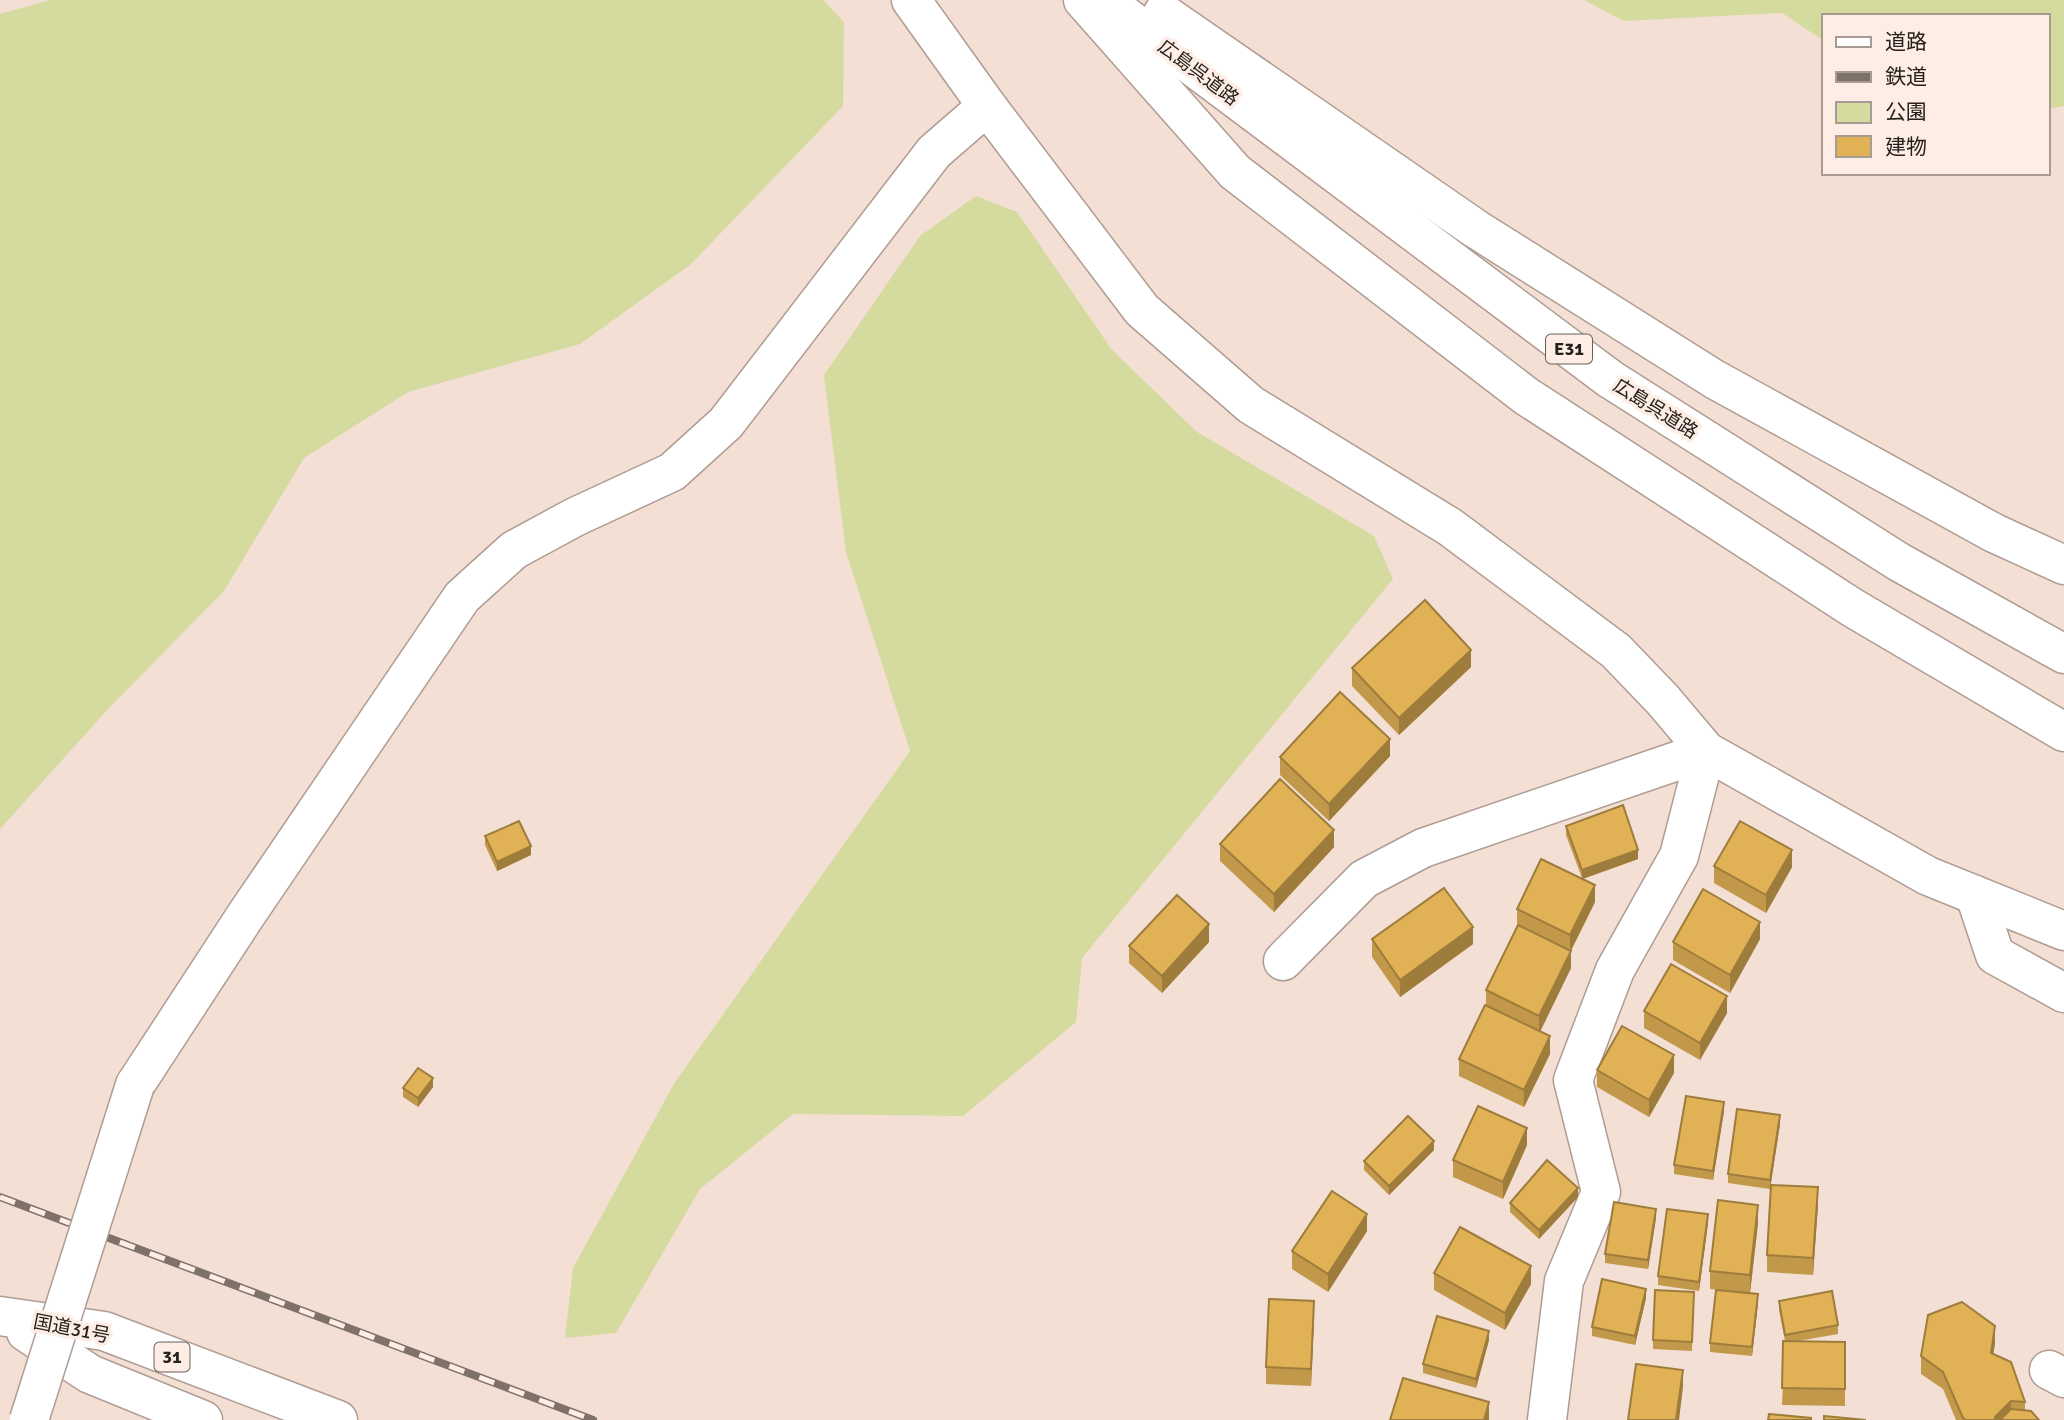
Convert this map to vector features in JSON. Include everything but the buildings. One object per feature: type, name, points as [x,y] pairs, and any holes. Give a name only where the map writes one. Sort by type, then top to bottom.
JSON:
[{"type":"main road","points":[[911,0],[987,106],[1142,310],[1251,405],[1451,527],[1616,651],[1663,700],[1706,751],[1928,876],[2064,931]]},
{"type":"main road","points":[[1083,0],[1235,172],[1526,396],[1853,608],[2064,732]]},
{"type":"main road","name":"広島呉道路","points":[[1103,0],[1610,379],[1899,562],[2064,654]]},
{"type":"main road","points":[[1144,0],[1476,229],[1714,379],[1994,533],[2064,565]]},
{"type":"main road","points":[[29,1420],[135,1085],[231,937],[462,597],[514,550],[575,517],[672,472],[726,423],[934,152],[987,106]]},
{"type":"main road","points":[[1283,961],[1364,879],[1423,848],[1706,751]]},
{"type":"main road","points":[[1547,1420],[1564,1281],[1601,1192],[1573,1080],[1615,970],[1679,856],[1706,751]]},
{"type":"main road","points":[[1975,895],[1994,955],[2064,993]]},
{"type":"main road","name":"国道31号","points":[[0,1316],[90,1374],[203,1420]]},
{"type":"main road","name":"国道31号","points":[[0,1316],[104,1331],[338,1420]]},
{"type":"green space","points":[[50,0],[823,0],[844,22],[843,106],[690,265],[580,344],[408,392],[304,458],[224,591],[108,709],[0,829],[0,14]]},
{"type":"green space","points":[[1584,0],[2064,0],[2064,106],[2050,109],[2050,14],[1822,14],[1822,40],[1782,13],[1624,21]]},
{"type":"green space","points":[[976,196],[1017,212],[1112,350],[1197,432],[1374,536],[1393,579],[1082,958],[1076,1022],[963,1116],[793,1114],[700,1189],[616,1333],[565,1338],[573,1268],[675,1082],[910,751],[846,552],[824,375],[920,236]]},
{"type":"railway","points":[[0,1197],[593,1420]]}]
